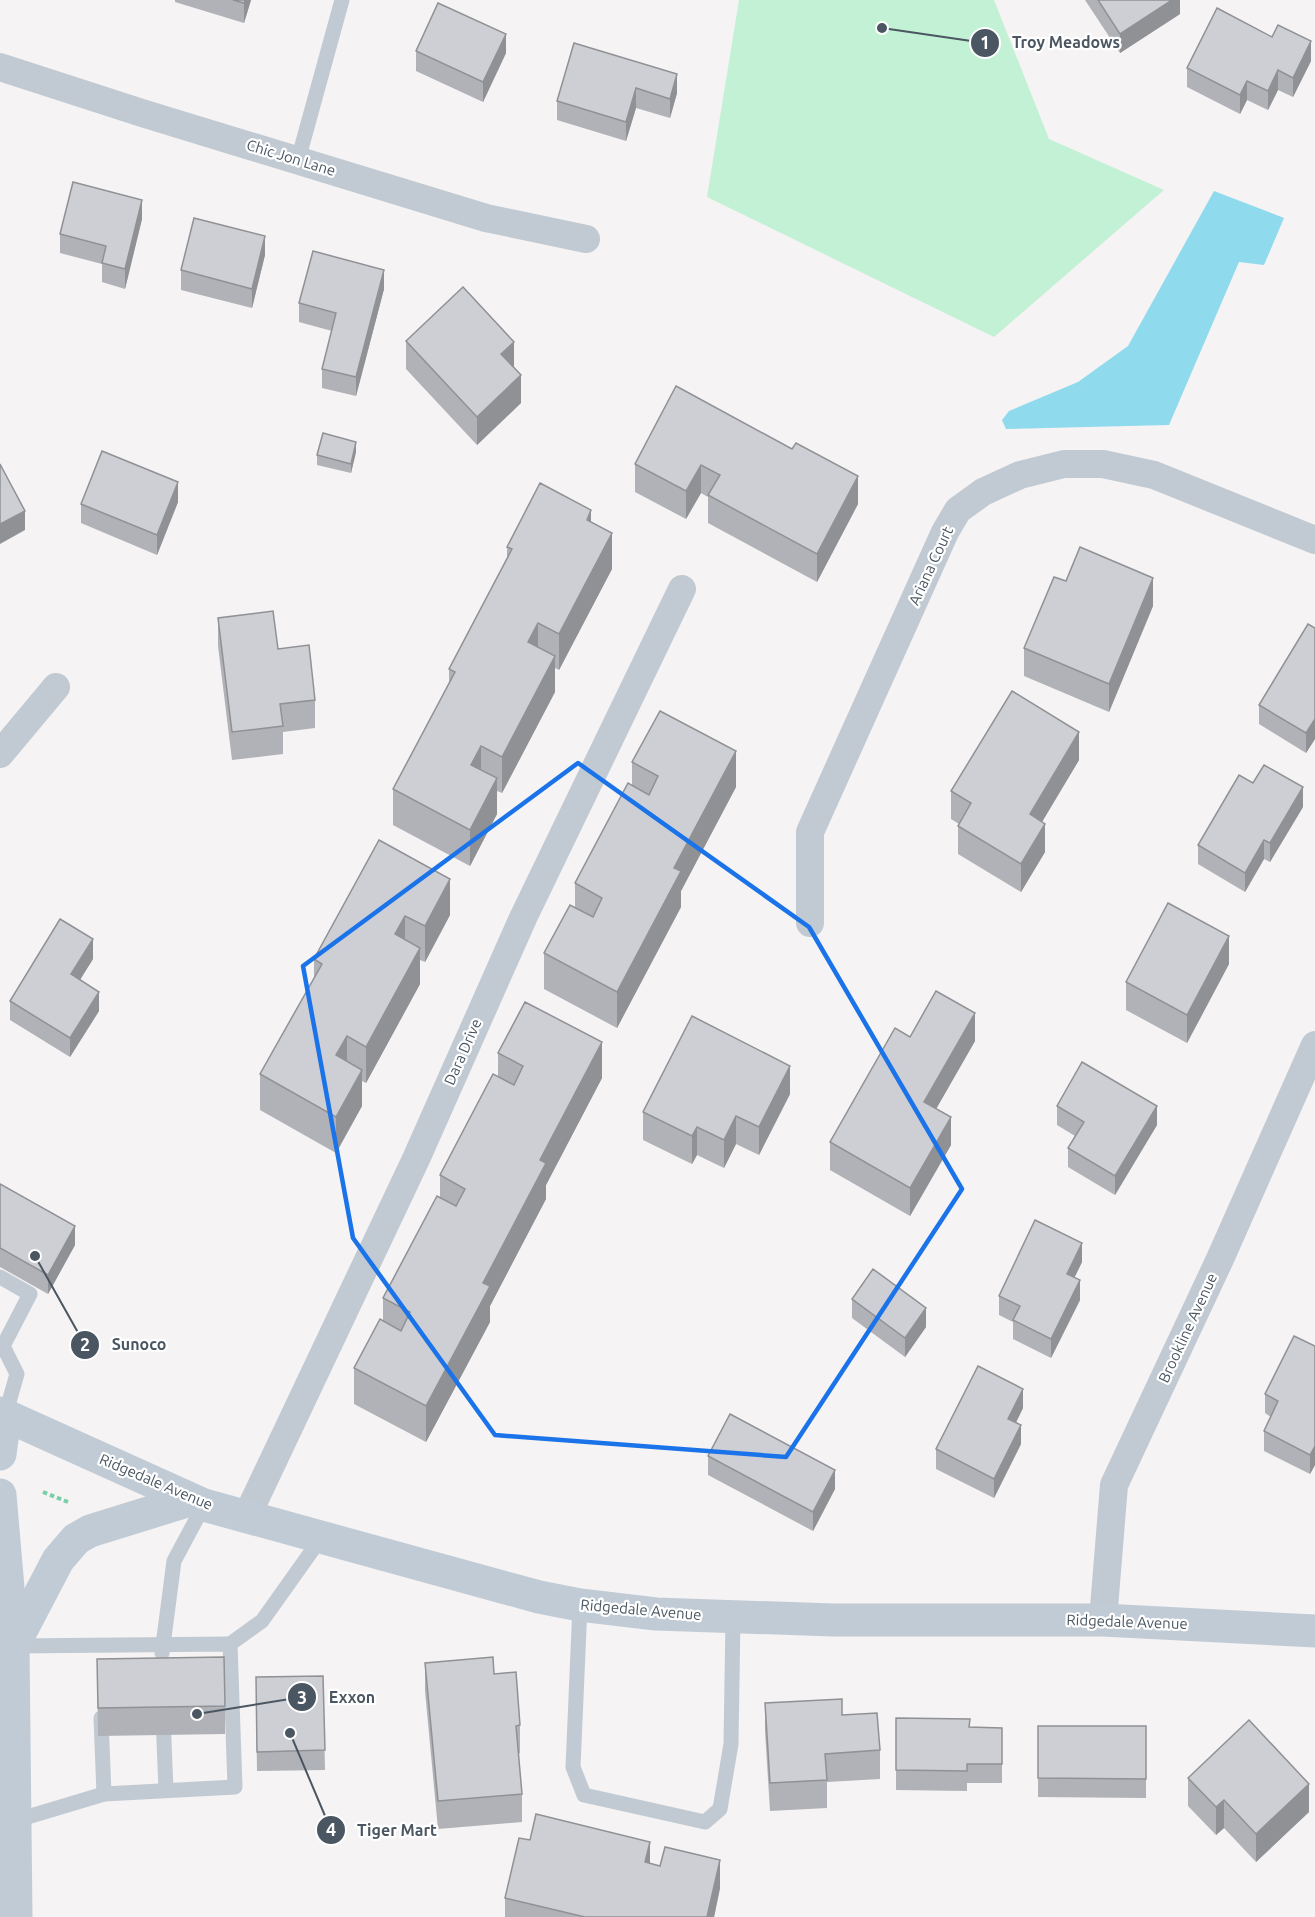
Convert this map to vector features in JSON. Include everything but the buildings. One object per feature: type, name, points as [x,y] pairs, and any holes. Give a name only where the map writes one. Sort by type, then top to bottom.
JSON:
[{"type":"main road","name":"Ridgedale Avenue","points":[[2,1414],[197,1502],[246,1518],[409,1560],[539,1597],[580,1605],[656,1614],[733,1617],[833,1620],[1103,1620],[1315,1631]]},
{"type":"main road","points":[[0,1454],[2,1414]]},
{"type":"main road","points":[[0,1495],[13,1646],[16,1917]]},
{"type":"main road","points":[[13,1646],[57,1560],[76,1539],[90,1531],[197,1502]]},
{"type":"street","name":"Chic Jon Lane","points":[[0,67],[486,218],[586,239]]},
{"type":"street","name":"Ariana Court","points":[[810,922],[810,832],[945,532],[958,510],[983,492],[1020,476],[1064,464],[1102,464],[1154,475],[1304,535]]},
{"type":"street","name":"Dara Drive","points":[[246,1518],[416,1159],[523,918],[682,589]]},
{"type":"street","points":[[0,754],[56,687]]},
{"type":"street","name":"Brookline Avenue","points":[[1103,1620],[1114,1485],[1220,1259],[1315,1045]]},
{"type":"lane","points":[[298,160],[342,0]]},
{"type":"lane","points":[[0,1277],[30,1294],[1,1346],[17,1374],[2,1414]]},
{"type":"lane","points":[[162,1668],[161,1645],[174,1561],[197,1502]]},
{"type":"lane","points":[[13,1646],[98,1652],[161,1645],[230,1644],[262,1621],[321,1538]]},
{"type":"lane","points":[[580,1605],[573,1767],[584,1796],[705,1822],[720,1809],[731,1744],[733,1617]]},
{"type":"lane","points":[[14,1821],[104,1794],[235,1787],[230,1644]]},
{"type":"lane","points":[[163,1701],[166,1790]]},
{"type":"lane","points":[[100,1703],[104,1794]]},
{"type":"path","points":[[43,1492],[69,1503]]},
{"type":"highlighted area","points":[[578,763],[809,927],[962,1189],[786,1457],[495,1435],[353,1238],[303,966]]},
{"type":"green space","points":[[739,0],[994,0],[1049,139],[1164,190],[994,337],[707,197]]},
{"type":"water","points":[[1214,191],[1284,218],[1264,265],[1239,262],[1169,425],[1006,429],[1002,420],[1009,411],[1078,382],[1128,346]]},
{"type":"place","name":"Troy Meadows","points":[[882,28]]},
{"type":"place","name":"Sunoco","points":[[35,1256]]},
{"type":"place","name":"Exxon","points":[[197,1714]]},
{"type":"place","name":"Tiger Mart","points":[[290,1733]]}]
